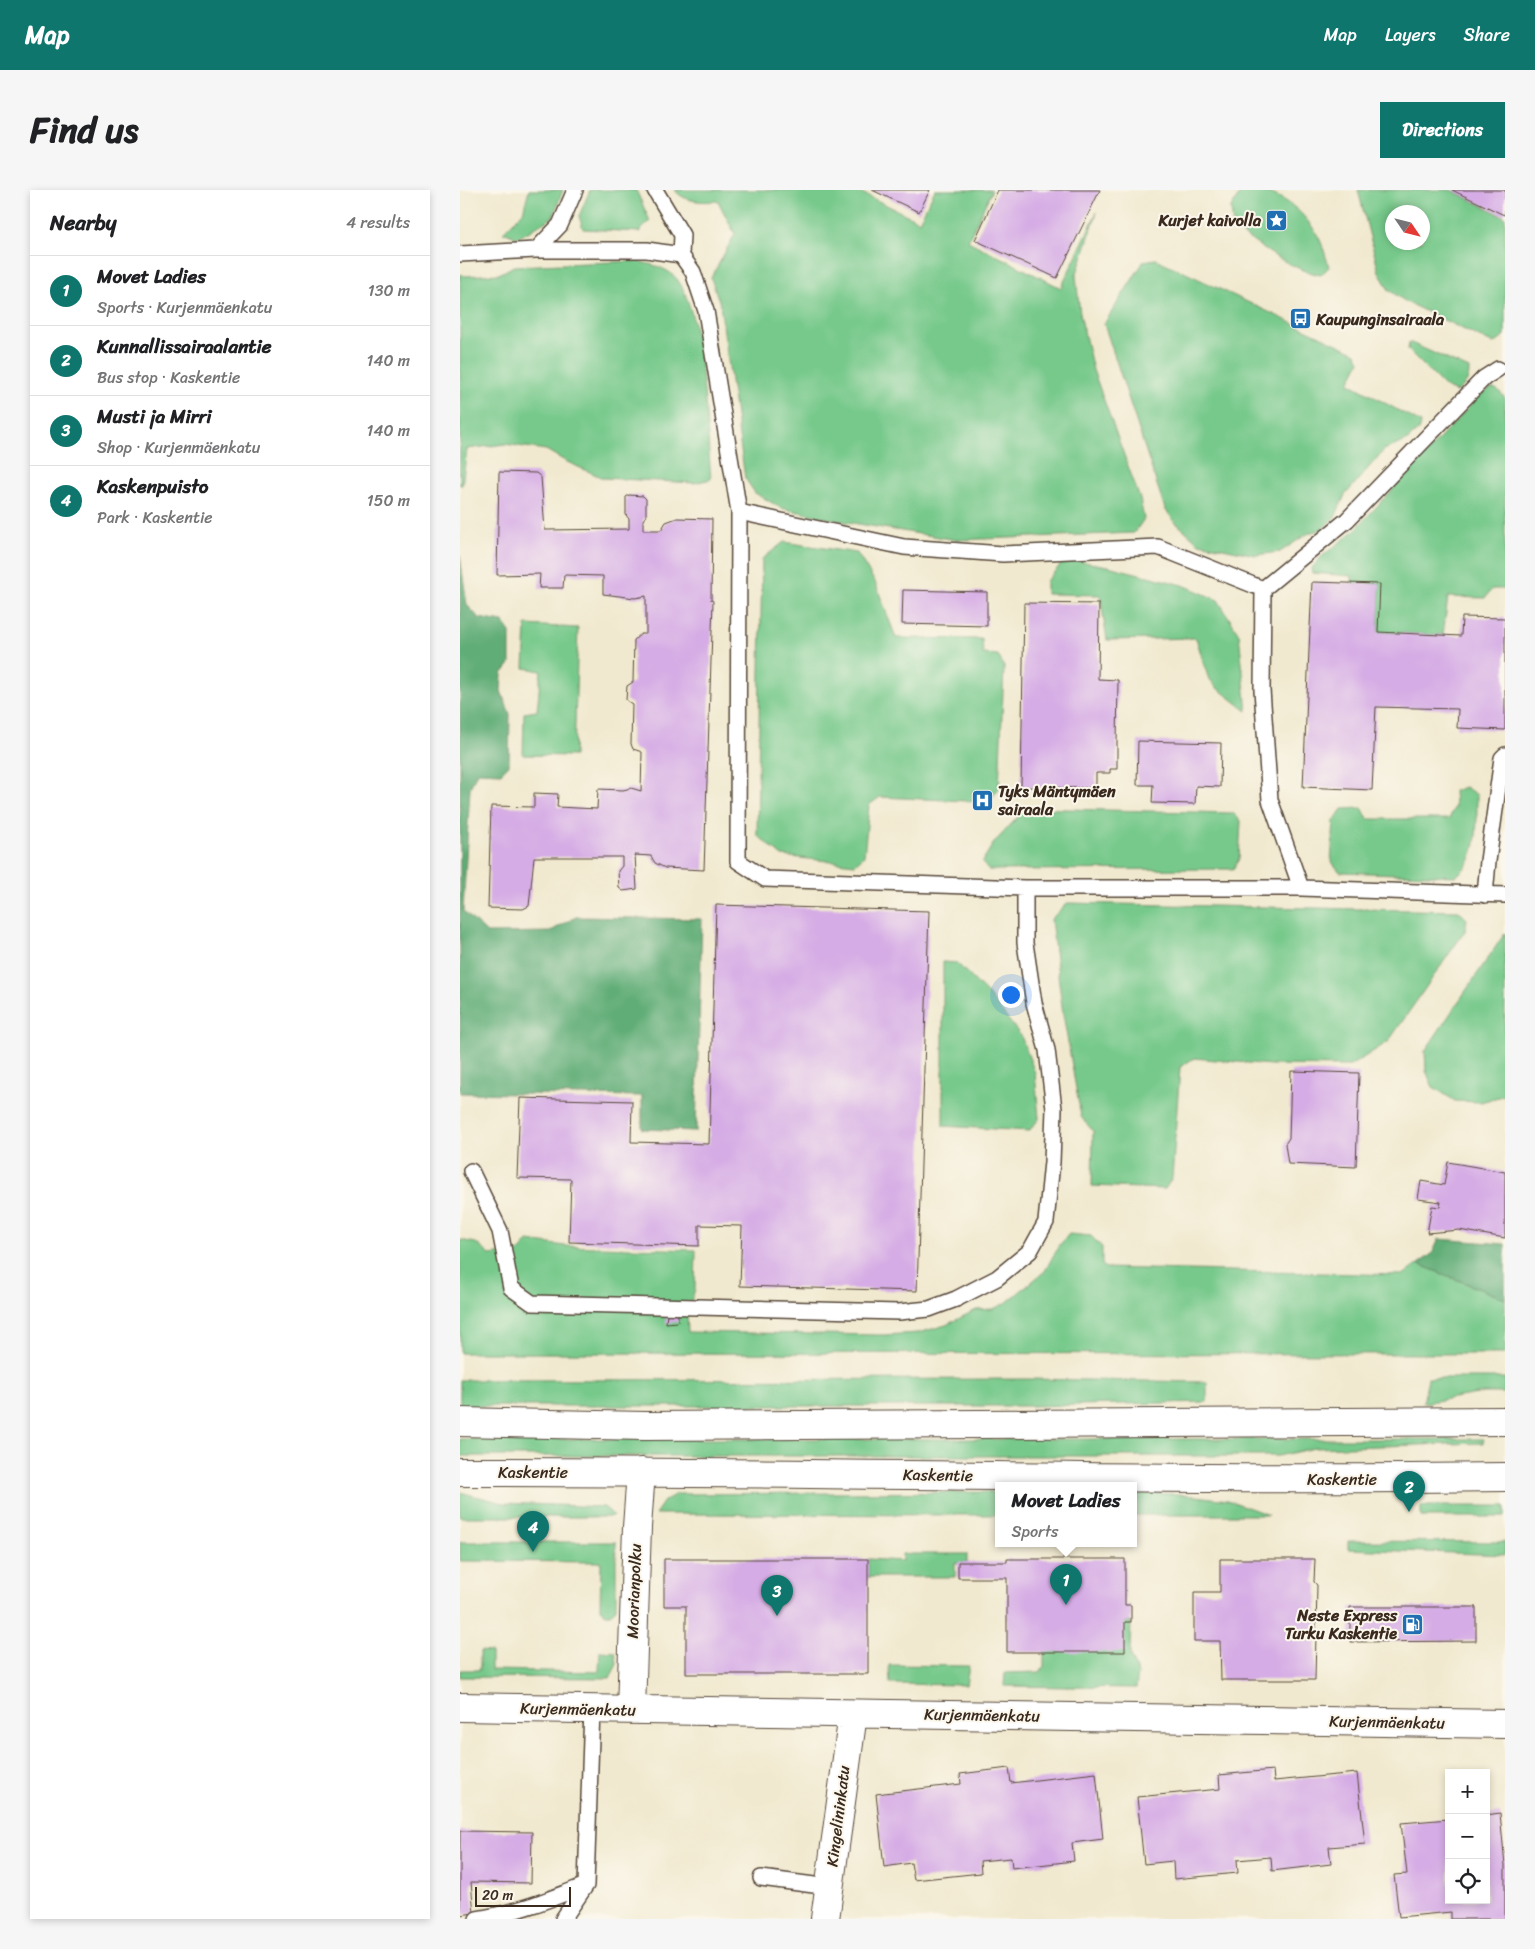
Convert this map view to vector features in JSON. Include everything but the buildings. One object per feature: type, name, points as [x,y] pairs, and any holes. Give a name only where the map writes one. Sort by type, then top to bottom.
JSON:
[{"type":"main road","points":[[460,1422],[645,1426],[1505,1421]]},
{"type":"main road","name":"Kaskentie","points":[[460,1472],[1323,1479],[1505,1477]]},
{"type":"main road","name":"Moorianpolku","points":[[631,1710],[637,1527],[641,1472]]},
{"type":"main road","name":"Kurjenmäenkatu","points":[[460,1707],[1505,1724]]},
{"type":"main road","name":"Kingelininkatu","points":[[825,1919],[853,1714]]},
{"type":"lane","points":[[536,250],[560,225],[576,190]]},
{"type":"lane","points":[[655,190],[682,235],[681,255],[693,272],[706,310],[739,512],[738,861],[765,879],[1025,888],[1301,888],[1505,895]]},
{"type":"lane","points":[[460,254],[536,250],[647,250],[681,255]]},
{"type":"lane","points":[[1263,589],[1347,520],[1484,378],[1498,369]]},
{"type":"lane","points":[[739,512],[904,548],[1002,554],[1158,547],[1263,589]]},
{"type":"lane","points":[[1263,589],[1262,690],[1270,800],[1301,888]]},
{"type":"lane","points":[[1485,895],[1502,758],[1505,755]]},
{"type":"lane","points":[[471,1171],[500,1231],[511,1288],[532,1303],[898,1312],[929,1309],[956,1299],[997,1278],[1030,1251],[1046,1222],[1052,1162],[1054,1109],[1047,1050],[1034,1003],[1025,943],[1025,888]]},
{"type":"lane","points":[[563,1919],[586,1885],[592,1710]]},
{"type":"lane","points":[[761,1878],[829,1886]]},
{"type":"lane","points":[[477,1919],[496,1916],[544,1902],[586,1885]]},
{"type":"green space","points":[[529,190],[563,190],[553,217],[518,238],[503,232],[523,212]]},
{"type":"green space","points":[[590,190],[636,190],[650,221],[639,232],[583,229],[579,216]]},
{"type":"green space","points":[[675,190],[856,190],[919,221],[935,190],[992,190],[968,241],[1061,288],[1097,212],[1076,276],[1080,314],[1093,370],[1140,499],[1144,519],[1134,533],[957,540],[840,521],[781,508],[755,493],[745,478],[720,304],[711,278],[735,234],[718,201],[689,199]]},
{"type":"green space","points":[[1250,190],[1272,194],[1282,199],[1292,205],[1308,221],[1320,240],[1329,267],[1321,275],[1297,268],[1286,262],[1233,227],[1231,208],[1240,193]]},
{"type":"green space","points":[[1358,190],[1451,190],[1505,217],[1505,336],[1497,342],[1492,343],[1406,302],[1389,290],[1379,272]]},
{"type":"green space","points":[[1156,259],[1356,353],[1360,361],[1349,383],[1421,423],[1420,429],[1406,441],[1384,450],[1345,495],[1335,517],[1322,529],[1307,534],[1280,552],[1256,555],[1199,543],[1175,522],[1165,509],[1104,324],[1144,261]]},
{"type":"green space","points":[[636,261],[658,267],[673,275],[686,295],[698,345],[711,479],[694,483],[603,478],[546,450],[505,444],[467,449],[462,485],[460,485],[460,274],[465,276],[499,274],[514,266]]},
{"type":"green space","points":[[1409,342],[1469,369],[1468,380],[1465,385],[1456,392],[1445,387],[1408,350]]},
{"type":"green space","points":[[1492,388],[1498,390],[1505,398],[1505,589],[1492,589],[1485,598],[1448,597],[1443,635],[1378,632],[1380,584],[1352,583],[1352,576],[1312,573],[1311,569],[1321,557],[1353,532],[1481,394]]},
{"type":"green space","points":[[784,542],[857,553],[875,582],[896,638],[982,639],[983,654],[998,655],[1004,667],[999,788],[989,802],[880,797],[869,805],[864,856],[855,864],[782,856],[757,835],[762,559]]},
{"type":"green space","points":[[460,556],[467,605],[479,618],[503,622],[510,632],[510,664],[502,674],[501,691],[510,714],[509,765],[501,773],[477,772],[470,788],[463,911],[487,933],[549,932],[576,917],[702,919],[696,1131],[642,1129],[642,1096],[460,1093]]},
{"type":"green space","points":[[1066,559],[1108,566],[1183,585],[1218,600],[1239,634],[1247,711],[1216,687],[1208,677],[1196,638],[1107,640],[1100,595],[1046,594],[1046,581]]},
{"type":"green space","points":[[526,625],[578,628],[574,756],[523,755],[524,713],[537,711],[541,671],[524,668]]},
{"type":"green space","points":[[1465,787],[1477,795],[1476,840],[1470,860],[1456,876],[1340,872],[1331,861],[1334,821],[1342,809],[1362,808],[1368,819],[1449,819],[1455,806],[1454,791]]},
{"type":"green space","points":[[1026,808],[1233,813],[1241,821],[1239,859],[1233,869],[988,870],[982,862],[993,844]]},
{"type":"green space","points":[[1067,903],[1459,911],[1467,919],[1465,931],[1388,1042],[1350,1066],[1271,1065],[1194,1058],[1180,1067],[1172,1178],[1165,1189],[1092,1186],[1093,1131],[1081,1117],[1063,1014],[1051,919]]},
{"type":"green space","points":[[1505,933],[1505,1095],[1481,1102],[1455,1101],[1433,1087],[1426,1071],[1425,1051]]},
{"type":"green space","points":[[943,962],[957,963],[988,994],[1021,1036],[1035,1073],[1039,1119],[1029,1131],[943,1126]]},
{"type":"green space","points":[[1069,1234],[1091,1236],[1102,1247],[1102,1264],[1105,1268],[1403,1275],[1418,1264],[1505,1299],[1505,1354],[460,1353],[460,1240],[476,1243],[490,1255],[520,1251],[528,1241],[565,1246],[696,1250],[695,1289],[687,1314],[688,1332],[883,1335],[918,1333],[946,1325],[976,1310],[993,1309],[1006,1303],[1045,1271],[1058,1247]]},
{"type":"green space","points":[[1439,1239],[1505,1244],[1505,1299],[1418,1264],[1432,1254]]},
{"type":"green space","points":[[1428,1378],[1505,1378],[1505,1393],[1484,1393],[1423,1403]]},
{"type":"green space","points":[[1029,1379],[1207,1382],[1207,1402],[1032,1406],[460,1406],[460,1380]]},
{"type":"green space","points":[[460,1439],[1484,1439],[1483,1443],[1314,1448],[1278,1456],[460,1456]]},
{"type":"green space","points":[[460,1492],[503,1503],[604,1507],[613,1515],[609,1517],[460,1517]]},
{"type":"green space","points":[[995,1492],[995,1515],[655,1514],[664,1501],[676,1494]]},
{"type":"green space","points":[[1137,1493],[1179,1494],[1228,1500],[1269,1515],[1137,1515]]},
{"type":"green space","points":[[1421,1506],[1505,1506],[1505,1517],[1421,1517]]},
{"type":"green space","points":[[1348,1541],[1505,1542],[1505,1555],[1348,1549]]},
{"type":"green space","points":[[460,1542],[616,1542],[616,1609],[610,1614],[606,1614],[600,1609],[601,1562],[460,1561]]},
{"type":"green space","points":[[902,1554],[967,1554],[967,1562],[955,1563],[955,1577],[868,1577],[868,1559],[902,1561]]},
{"type":"green space","points":[[1125,1622],[1131,1622],[1130,1656],[1138,1674],[1136,1688],[1004,1686],[1005,1673],[1040,1672],[1044,1666],[1044,1652]]},
{"type":"green space","points":[[480,1651],[491,1652],[491,1670],[599,1672],[600,1651],[615,1652],[617,1664],[610,1678],[460,1677],[460,1670],[480,1670]]},
{"type":"green space","points":[[889,1665],[969,1666],[966,1685],[890,1684]]},
{"type":"place","name":"Kurjet kaivolla","points":[[1277,220]]},
{"type":"place","name":"Kaupunginsairaala","points":[[1300,319]]},
{"type":"place","name":"Tyks Mäntymäen sairaala","points":[[982,800]]},
{"type":"place","name":"Kunnallissairaalantie","points":[[1409,1512]]},
{"type":"place","name":"Kaskenpuisto","points":[[533,1552]]},
{"type":"place","name":"Movet Ladies","points":[[1066,1605]]},
{"type":"place","name":"Musti ja Mirri","points":[[777,1616]]},
{"type":"place","name":"Neste Express Turku Kaskentie","points":[[1413,1624]]}]
